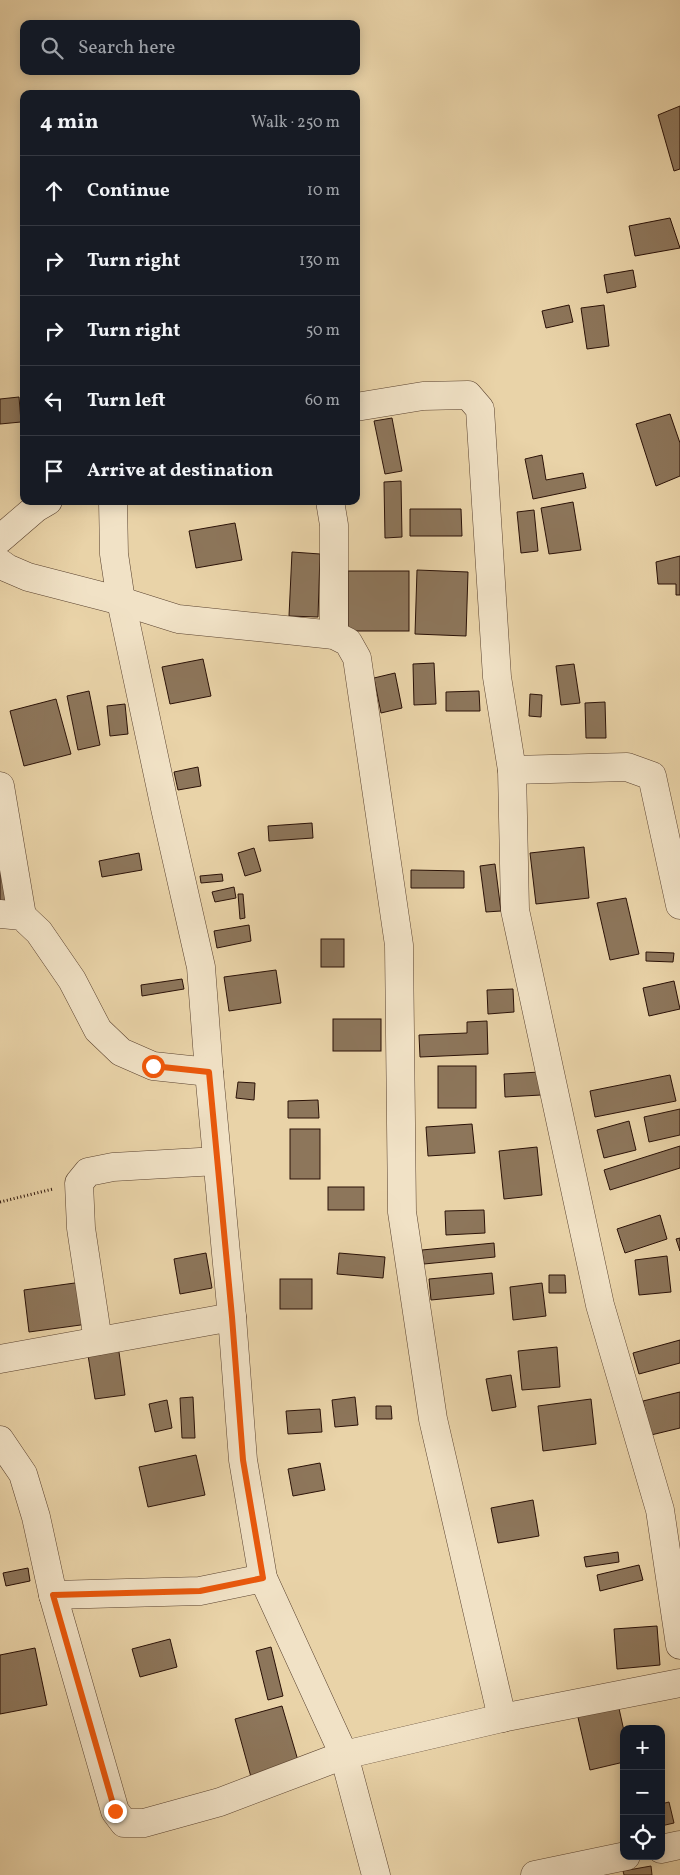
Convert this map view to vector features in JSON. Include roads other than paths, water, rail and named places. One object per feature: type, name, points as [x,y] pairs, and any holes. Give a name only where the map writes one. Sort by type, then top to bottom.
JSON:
[{"type":"street","points":[[360,406],[423,396],[468,395],[480,409],[497,677],[512,770],[515,910],[600,1305],[660,1510],[680,1645]]},
{"type":"street","points":[[0,538],[41,505]]},
{"type":"street","points":[[113,505],[114,554],[121,601],[201,967],[243,1460],[263,1578],[344,1755],[376,1875]]},
{"type":"street","points":[[331,505],[334,525],[334,635]]},
{"type":"street","points":[[0,563],[28,578],[121,601],[178,619],[334,635],[348,642],[357,658],[399,945],[402,1212],[433,1419],[502,1718]]},
{"type":"street","points":[[512,770],[627,768],[652,776],[680,905]]},
{"type":"street","points":[[0,786],[11,915],[39,932],[72,980],[98,1030],[121,1052],[153,1066],[209,1072]]},
{"type":"street","points":[[98,1341],[81,1228],[80,1183],[88,1172],[113,1167],[217,1161]]},
{"type":"street","points":[[0,1359],[232,1317]]},
{"type":"street","points":[[0,1440],[23,1474],[36,1517],[53,1595],[115,1811],[124,1823],[144,1823],[220,1802],[344,1755],[502,1718],[680,1683]]},
{"type":"street","points":[[53,1595],[200,1591],[263,1578]]},
{"type":"street","points":[[665,1848],[680,1845]]},
{"type":"street","points":[[535,1875],[620,1857]]}]
